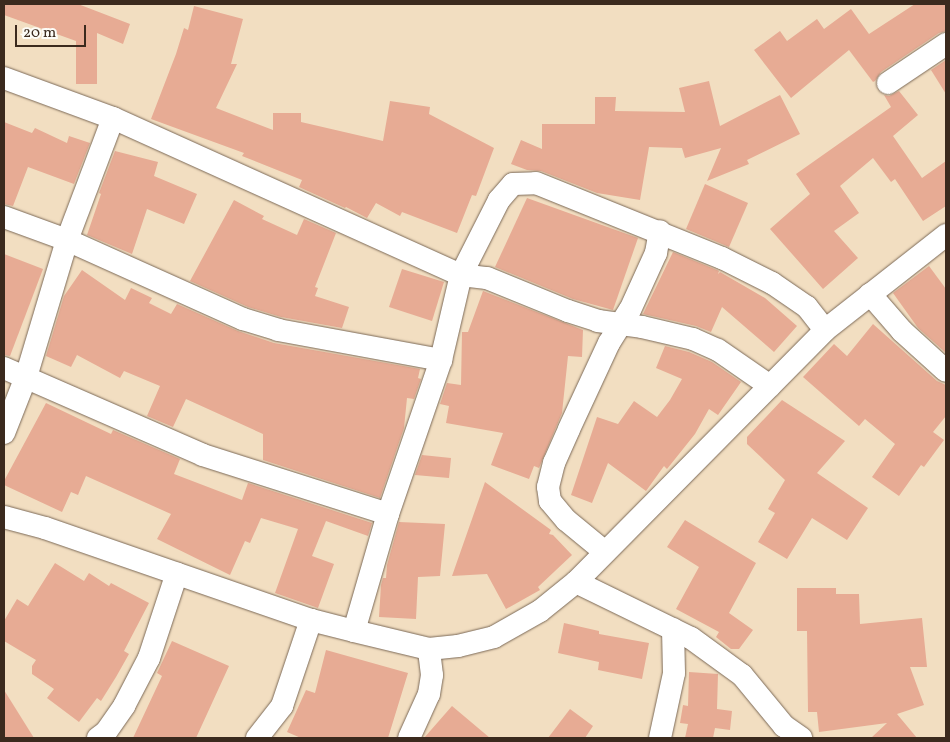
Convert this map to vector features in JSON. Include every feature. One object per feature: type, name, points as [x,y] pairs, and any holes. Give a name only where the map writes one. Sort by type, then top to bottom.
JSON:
[{"type":"street","points":[[888,83],[946,44]]},
{"type":"street","points":[[4,78],[113,118],[462,275],[487,278],[568,311],[598,321],[692,339],[718,350],[770,386]]},
{"type":"street","points":[[4,433],[26,377],[67,240],[113,118]]},
{"type":"street","points":[[354,632],[388,514],[441,360],[462,275],[499,200],[513,184],[536,182],[660,231],[772,282],[807,307],[825,330]]},
{"type":"street","points":[[4,217],[67,240],[243,319],[278,330],[441,360]]},
{"type":"street","points":[[605,552],[566,520],[550,501],[548,487],[554,463],[569,429],[609,343],[630,310],[656,253],[660,231]]},
{"type":"street","points":[[4,517],[177,573],[311,620],[354,632],[428,649],[458,646],[494,637],[540,611],[576,582],[825,330],[946,235]]},
{"type":"street","points":[[870,294],[902,331],[946,371]]},
{"type":"street","points":[[4,368],[203,455],[388,514]]},
{"type":"street","points":[[98,738],[106,732],[124,706],[149,658],[177,573]]},
{"type":"street","points":[[576,582],[691,638],[742,675],[790,734]]},
{"type":"street","points":[[258,738],[282,706],[311,620]]},
{"type":"street","points":[[660,738],[674,673],[673,629]]},
{"type":"street","points":[[410,738],[429,694],[432,675],[428,649]]},
{"type":"building","points":[[4,4],[78,4],[130,24],[123,44],[97,33],[97,84],[76,84],[76,41],[4,15]]},
{"type":"building","points":[[915,4],[946,4],[946,31],[939,33],[881,72],[873,82],[849,50],[791,98],[754,50],[780,31],[787,41],[817,19],[824,29],[851,9],[869,34]]},
{"type":"building","points":[[194,6],[243,19],[231,64],[237,64],[216,108],[273,130],[273,113],[301,113],[301,122],[383,141],[390,101],[430,107],[429,114],[494,148],[476,196],[472,195],[457,233],[402,212],[400,216],[376,203],[367,218],[299,187],[302,180],[242,156],[244,153],[151,119],[184,28],[188,30]]},
{"type":"building","points":[[946,60],[946,94],[931,70]]},
{"type":"building","points":[[709,81],[720,126],[780,95],[800,134],[747,160],[749,164],[707,181],[721,148],[685,158],[682,148],[649,147],[640,200],[597,193],[541,171],[527,170],[511,164],[521,140],[542,149],[542,124],[595,124],[595,97],[616,97],[615,111],[685,112],[679,88]]},
{"type":"building","points":[[899,91],[918,115],[893,136],[922,178],[946,161],[946,206],[923,221],[895,179],[891,182],[873,158],[840,186],[859,213],[834,231],[858,258],[823,289],[770,229],[810,194],[796,174],[891,107],[884,95],[889,96]]},
{"type":"building","points":[[4,122],[32,133],[35,128],[67,143],[69,136],[90,143],[74,184],[28,167],[13,206],[4,204]]},
{"type":"building","points":[[115,151],[158,162],[154,176],[197,194],[184,224],[147,209],[132,254],[87,235],[101,194],[99,193]]},
{"type":"building","points":[[705,184],[748,203],[729,247],[686,229]]},
{"type":"building","points":[[527,198],[638,238],[613,310],[573,299],[495,267]]},
{"type":"building","points":[[234,200],[264,216],[262,219],[297,235],[304,219],[336,233],[315,287],[318,288],[315,296],[349,307],[342,328],[281,317],[248,307],[190,281]]},
{"type":"building","points":[[673,252],[719,271],[718,274],[720,272],[765,298],[797,326],[774,352],[722,307],[711,332],[696,326],[643,314]]},
{"type":"building","points":[[4,254],[43,269],[10,356],[4,355]]},
{"type":"building","points":[[929,266],[946,289],[946,353],[918,328],[893,293]]},
{"type":"building","points":[[402,269],[444,282],[432,321],[389,307]]},
{"type":"building","points":[[82,270],[125,300],[131,288],[152,298],[149,303],[171,314],[177,304],[238,331],[274,343],[420,369],[418,378],[421,379],[414,399],[407,398],[404,428],[380,498],[263,460],[263,434],[186,399],[173,427],[147,416],[160,386],[124,371],[120,378],[77,355],[71,367],[46,356],[64,296]]},
{"type":"building","points":[[483,291],[583,330],[582,357],[568,356],[562,413],[539,468],[534,466],[529,479],[491,465],[503,433],[446,423],[449,406],[440,404],[447,383],[461,385],[462,332],[468,332]]},
{"type":"building","points":[[873,324],[937,381],[946,385],[946,416],[933,432],[944,440],[924,467],[921,465],[899,496],[872,477],[895,444],[865,419],[859,426],[803,377],[834,344],[847,356]]},
{"type":"building","points":[[665,346],[689,352],[712,362],[741,382],[718,415],[709,409],[695,434],[667,469],[664,466],[646,491],[608,463],[592,503],[571,495],[597,417],[618,424],[634,401],[657,417],[670,400],[682,379],[656,368]]},
{"type":"building","points":[[782,400],[845,441],[817,473],[868,508],[847,540],[812,518],[787,559],[758,542],[775,513],[768,509],[785,480],[747,444],[747,437]]},
{"type":"building","points":[[46,403],[111,434],[113,430],[180,459],[174,474],[242,500],[248,483],[372,523],[368,536],[326,521],[312,556],[334,564],[318,608],[275,593],[298,529],[261,518],[250,543],[245,541],[230,575],[157,539],[171,514],[86,476],[78,495],[71,492],[62,512],[4,485],[4,481]]},
{"type":"building","points":[[422,455],[451,458],[449,478],[415,475]]},
{"type":"building","points":[[485,482],[551,530],[549,534],[553,535],[572,555],[538,587],[540,590],[506,609],[487,574],[452,576]]},
{"type":"building","points":[[685,520],[756,563],[729,613],[753,630],[739,649],[731,649],[716,637],[719,632],[676,609],[699,567],[667,547]]},
{"type":"building","points":[[399,522],[445,524],[440,576],[418,577],[416,619],[379,617],[381,585],[383,578],[386,578],[387,565]]},
{"type":"building","points":[[55,563],[84,581],[89,573],[109,586],[111,583],[149,603],[124,651],[129,654],[116,677],[101,701],[97,698],[79,722],[47,698],[54,689],[32,674],[32,666],[36,660],[4,641],[4,621],[17,599],[28,606]]},
{"type":"building","points":[[797,588],[836,588],[836,594],[859,594],[860,624],[922,618],[927,667],[910,667],[924,705],[897,714],[917,738],[871,738],[887,723],[819,732],[817,712],[808,712],[807,631],[797,631]]},
{"type":"building","points":[[564,623],[599,631],[599,634],[649,643],[642,679],[598,670],[599,662],[558,653]]},
{"type":"building","points":[[172,641],[229,666],[196,738],[133,738],[162,676],[157,673]]},
{"type":"building","points":[[326,650],[408,673],[388,738],[301,738],[287,732],[306,690],[315,693]]},
{"type":"building","points":[[689,672],[718,674],[717,709],[732,711],[730,730],[715,728],[713,738],[685,738],[688,724],[680,723],[683,705],[688,706]]},
{"type":"building","points":[[4,690],[34,738],[4,738]]},
{"type":"building","points":[[452,706],[490,738],[424,738]]},
{"type":"building","points":[[570,709],[593,726],[585,738],[548,738]]}]
